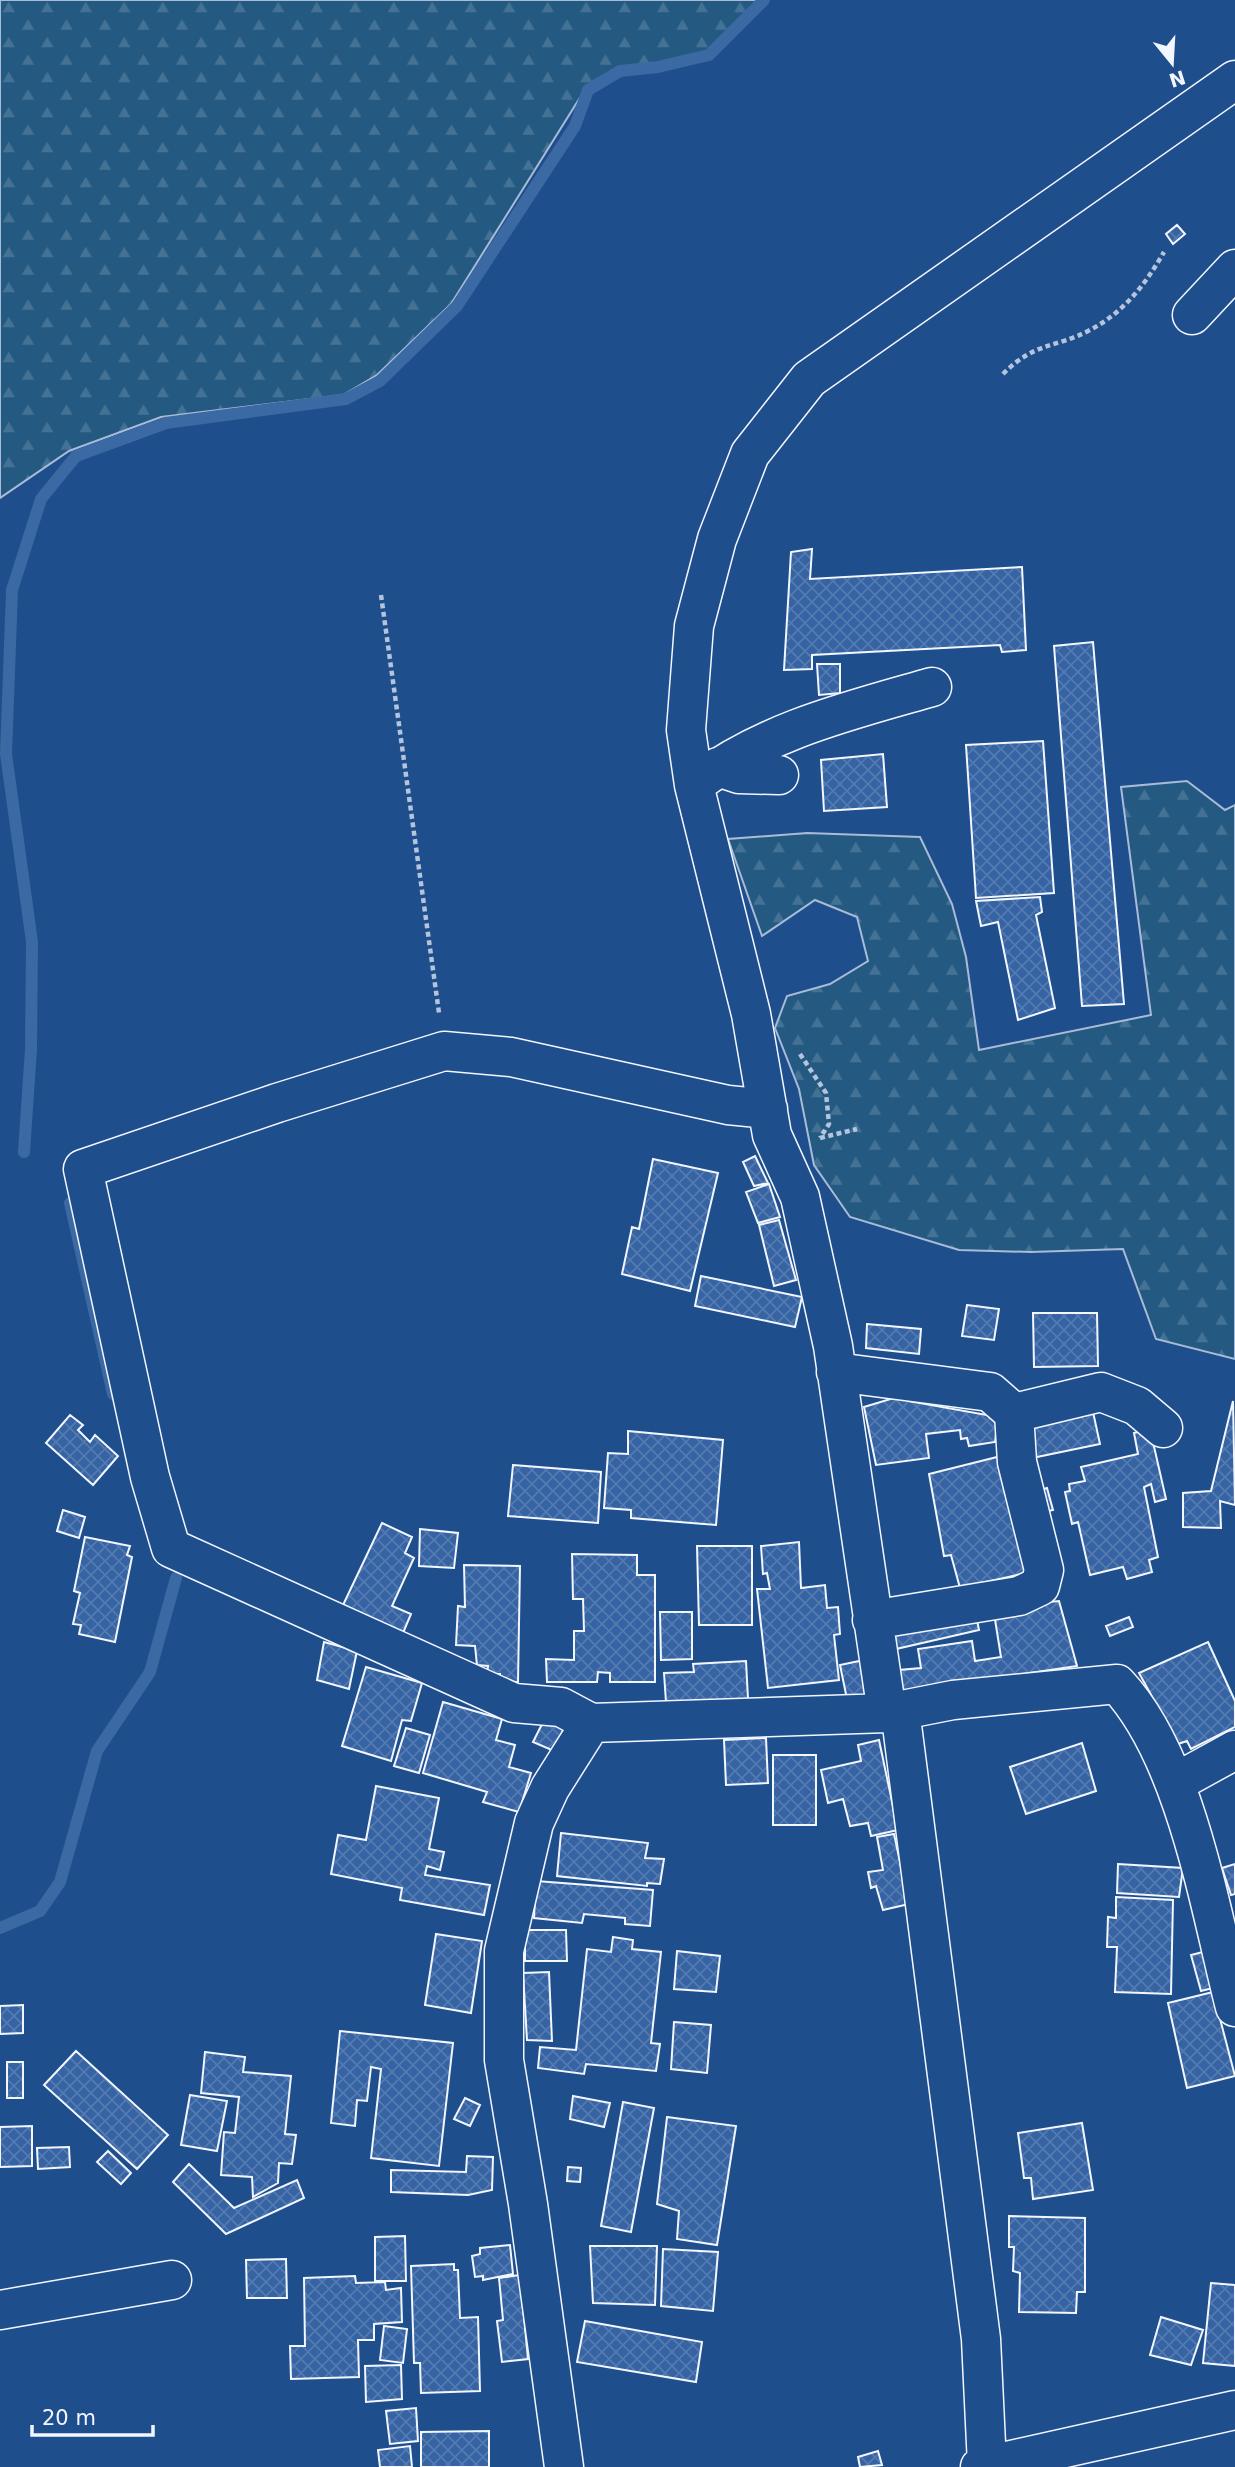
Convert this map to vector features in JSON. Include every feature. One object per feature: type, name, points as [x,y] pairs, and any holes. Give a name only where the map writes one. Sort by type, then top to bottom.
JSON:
[{"type":"street","points":[[1235,80],[809,379],[750,454],[717,539],[694,626],[687,730],[706,776],[772,1135],[800,1197],[836,1371],[872,1620],[893,1712],[981,2339],[983,2466],[1235,2410]]},
{"type":"street","points":[[1192,315],[1235,269]]},
{"type":"street","points":[[706,776],[756,744],[827,716],[932,687]]},
{"type":"street","points":[[706,776],[779,775]]},
{"type":"street","points":[[768,1109],[728,1105],[511,1057],[444,1051],[277,1102],[83,1169],[150,1477],[171,1548],[514,1703],[561,1707],[591,1723],[893,1712],[953,1700],[1117,1684],[1134,1702],[1175,1783],[1235,2007]]},
{"type":"street","points":[[836,1371],[989,1392],[1014,1413],[1017,1462],[1044,1570],[1040,1586],[1019,1596],[872,1620]]},
{"type":"street","points":[[1014,1413],[1101,1392],[1137,1406],[1163,1428]]},
{"type":"street","points":[[564,2467],[528,2204],[504,2060],[505,1951],[534,1823],[550,1788],[591,1723]]},
{"type":"street","points":[[1175,1783],[1235,1750]]},
{"type":"street","points":[[0,2310],[172,2280]]},
{"type":"path","points":[[1003,374],[1022,355],[1088,331],[1122,309],[1146,284],[1164,252]]},
{"type":"path","points":[[381,594],[444,1051]]},
{"type":"green space","points":[[0,0],[759,0],[706,52],[658,64],[620,68],[586,88],[451,304],[377,375],[343,395],[161,417],[69,451],[0,498]]},
{"type":"green space","points":[[1187,781],[1225,810],[1235,805],[1235,1359],[1156,1339],[1123,1249],[1031,1252],[959,1250],[850,1217],[814,1165],[799,1089],[775,1028],[787,996],[830,984],[868,961],[857,917],[815,900],[762,936],[728,839],[807,833],[920,837],[952,904],[966,957],[979,1050],[1151,1015],[1121,787]]},
{"type":"building","points":[[1177,225],[1185,234],[1173,244],[1166,234]]},
{"type":"building","points":[[812,549],[810,579],[1022,567],[1026,650],[1002,652],[1000,645],[812,655],[812,669],[784,670],[791,552]]},
{"type":"building","points":[[1093,642],[1124,1004],[1082,1006],[1054,646]]},
{"type":"building","points":[[817,664],[840,664],[840,693],[819,695]]},
{"type":"building","points":[[1043,741],[1054,893],[976,898],[966,745]]},
{"type":"building","points":[[883,754],[887,807],[824,811],[821,760]]},
{"type":"building","points":[[1040,897],[1042,912],[1036,915],[1055,1008],[1018,1020],[998,922],[981,926],[976,901]]},
{"type":"building","points":[[755,1156],[768,1183],[754,1186],[743,1162]]},
{"type":"building","points":[[653,1159],[718,1173],[690,1291],[622,1274],[632,1227],[639,1229]]},
{"type":"building","points":[[769,1184],[780,1217],[758,1223],[746,1192]]},
{"type":"building","points":[[779,1220],[796,1280],[774,1286],[759,1225]]},
{"type":"building","points":[[701,1276],[802,1297],[795,1327],[695,1306]]},
{"type":"building","points":[[967,1305],[999,1309],[994,1340],[962,1336]]},
{"type":"building","points":[[1033,1313],[1097,1313],[1098,1366],[1034,1367]]},
{"type":"building","points":[[867,1324],[921,1329],[919,1354],[866,1348]]},
{"type":"building","points":[[907,1394],[908,1401],[998,1417],[995,1442],[969,1446],[967,1438],[961,1439],[960,1430],[926,1434],[929,1458],[876,1465],[864,1407]]},
{"type":"building","points":[[1233,1401],[1235,1505],[1220,1501],[1221,1528],[1183,1527],[1183,1493],[1211,1491]]},
{"type":"building","points":[[1093,1412],[1100,1444],[1032,1458],[1023,1424]]},
{"type":"building","points":[[70,1415],[83,1425],[78,1430],[90,1442],[95,1435],[118,1456],[93,1485],[46,1443]]},
{"type":"building","points":[[1150,1429],[1166,1499],[1155,1502],[1151,1484],[1144,1487],[1158,1557],[1149,1560],[1152,1572],[1127,1579],[1123,1567],[1090,1575],[1078,1522],[1072,1524],[1065,1492],[1070,1491],[1069,1484],[1085,1481],[1081,1467],[1138,1454],[1134,1433]]},
{"type":"building","points":[[628,1431],[723,1440],[716,1525],[631,1518],[631,1510],[604,1508],[608,1453],[628,1454]]},
{"type":"building","points":[[1001,1456],[1030,1572],[960,1588],[951,1555],[944,1556],[929,1474]]},
{"type":"building","points":[[513,1465],[601,1472],[598,1523],[508,1516]]},
{"type":"building","points":[[1047,1488],[1053,1510],[1038,1513],[1033,1492]]},
{"type":"building","points":[[63,1510],[85,1517],[79,1538],[57,1531]]},
{"type":"building","points":[[382,1523],[412,1537],[405,1553],[414,1558],[392,1606],[411,1614],[403,1633],[343,1605]]},
{"type":"building","points":[[420,1529],[458,1533],[454,1568],[419,1566]]},
{"type":"building","points":[[85,1537],[130,1546],[127,1555],[132,1557],[115,1642],[79,1634],[81,1625],[73,1624],[80,1593],[74,1591]]},
{"type":"building","points":[[799,1542],[801,1588],[825,1585],[827,1608],[838,1607],[840,1634],[834,1635],[839,1680],[768,1688],[757,1589],[770,1589],[767,1573],[763,1574],[761,1546]]},
{"type":"building","points":[[697,1546],[752,1546],[752,1625],[699,1625]]},
{"type":"building","points":[[572,1554],[637,1555],[637,1575],[655,1575],[655,1682],[610,1682],[610,1673],[598,1672],[597,1682],[547,1682],[546,1659],[574,1660],[574,1631],[584,1631],[583,1599],[573,1599]]},
{"type":"building","points":[[464,1565],[520,1566],[518,1682],[500,1682],[500,1674],[487,1674],[488,1666],[477,1665],[475,1646],[456,1645],[458,1606],[465,1607]]},
{"type":"building","points":[[1059,1601],[1077,1666],[901,1692],[899,1670],[921,1668],[918,1649],[972,1641],[975,1661],[1001,1657],[993,1607]]},
{"type":"building","points":[[975,1610],[979,1630],[896,1649],[890,1629]]},
{"type":"building","points":[[660,1612],[692,1612],[692,1659],[661,1660]]},
{"type":"building","points":[[1129,1617],[1133,1627],[1110,1636],[1106,1626]]},
{"type":"building","points":[[324,1642],[357,1651],[349,1689],[317,1680]]},
{"type":"building","points":[[1208,1642],[1235,1701],[1235,1727],[1191,1749],[1187,1741],[1178,1744],[1139,1673]]},
{"type":"building","points":[[864,1660],[871,1699],[848,1704],[840,1665]]},
{"type":"building","points":[[746,1661],[748,1699],[666,1702],[664,1673],[694,1672],[693,1664]]},
{"type":"building","points":[[366,1667],[422,1683],[411,1721],[402,1720],[391,1761],[342,1746]]},
{"type":"building","points":[[443,1702],[502,1719],[496,1740],[515,1745],[509,1767],[531,1773],[519,1812],[483,1802],[487,1792],[423,1773]]},
{"type":"building","points":[[545,1718],[564,1728],[554,1751],[533,1742]]},
{"type":"building","points":[[406,1728],[430,1735],[419,1773],[394,1766]]},
{"type":"building","points":[[766,1738],[768,1783],[726,1785],[724,1740]]},
{"type":"building","points":[[879,1740],[898,1830],[871,1836],[868,1823],[850,1826],[843,1799],[828,1803],[821,1770],[861,1761],[858,1745]]},
{"type":"building","points":[[1082,1743],[1096,1791],[1026,1814],[1010,1767]]},
{"type":"building","points":[[773,1755],[816,1755],[816,1825],[773,1825]]},
{"type":"building","points":[[376,1786],[439,1798],[429,1849],[444,1852],[440,1870],[427,1866],[425,1875],[490,1885],[484,1915],[400,1900],[402,1888],[331,1874],[338,1835],[366,1840]]},
{"type":"building","points":[[561,1833],[648,1843],[645,1858],[664,1859],[660,1884],[647,1883],[647,1886],[557,1876]]},
{"type":"building","points":[[894,1834],[909,1904],[883,1910],[876,1886],[871,1888],[868,1872],[883,1870],[877,1837]]},
{"type":"building","points":[[1118,1864],[1183,1868],[1179,1897],[1117,1893]]},
{"type":"building","points":[[1235,1864],[1235,1894],[1231,1895],[1222,1868]]},
{"type":"building","points":[[536,1881],[653,1890],[650,1926],[625,1924],[625,1918],[584,1914],[582,1923],[534,1918]]},
{"type":"building","points":[[1116,1897],[1173,1900],[1171,1994],[1115,1992],[1117,1947],[1107,1947],[1108,1917],[1116,1918]]},
{"type":"building","points":[[525,1930],[566,1930],[567,1961],[525,1961]]},
{"type":"building","points":[[436,1934],[482,1941],[471,2013],[425,2005]]},
{"type":"building","points":[[613,1937],[633,1940],[632,1949],[661,1952],[651,2043],[660,2044],[656,2071],[586,2064],[584,2074],[538,2068],[540,2047],[576,2050],[587,1949],[611,1952]]},
{"type":"building","points":[[677,1951],[720,1956],[716,1992],[674,1989]]},
{"type":"building","points":[[1203,1952],[1213,1988],[1201,1991],[1191,1955]]},
{"type":"building","points":[[549,1972],[552,2041],[527,2040],[523,1973]]},
{"type":"building","points":[[1213,1992],[1235,2076],[1187,2088],[1168,2003]]},
{"type":"building","points":[[23,2005],[23,2033],[0,2034],[0,2006]]},
{"type":"building","points":[[674,2022],[711,2025],[707,2073],[671,2069]]},
{"type":"building","points":[[340,2031],[453,2043],[439,2166],[371,2158],[381,2069],[371,2067],[367,2101],[357,2100],[355,2126],[331,2123]]},
{"type":"building","points":[[76,2051],[168,2135],[137,2169],[44,2085]]},
{"type":"building","points":[[205,2052],[245,2057],[243,2072],[291,2076],[285,2134],[296,2135],[292,2164],[279,2163],[278,2183],[253,2197],[252,2177],[221,2175],[224,2132],[235,2133],[239,2097],[201,2093]]},
{"type":"building","points":[[7,2062],[23,2062],[23,2098],[7,2098]]},
{"type":"building","points":[[190,2095],[227,2101],[217,2151],[181,2145]]},
{"type":"building","points":[[573,2096],[610,2103],[604,2127],[570,2119]]},
{"type":"building","points":[[465,2098],[480,2105],[470,2126],[454,2119]]},
{"type":"building","points":[[623,2102],[654,2108],[631,2232],[601,2226]]},
{"type":"building","points":[[667,2117],[736,2126],[717,2245],[677,2239],[679,2211],[657,2204]]},
{"type":"building","points":[[1082,2123],[1093,2190],[1033,2199],[1031,2178],[1024,2178],[1018,2133]]},
{"type":"building","points":[[32,2126],[32,2166],[0,2167],[0,2127]]},
{"type":"building","points":[[69,2147],[70,2167],[38,2169],[37,2148]]},
{"type":"building","points":[[108,2151],[131,2173],[121,2184],[97,2162]]},
{"type":"building","points":[[467,2156],[493,2157],[492,2190],[468,2195],[391,2192],[391,2170],[466,2172]]},
{"type":"building","points":[[189,2164],[234,2208],[297,2180],[304,2198],[226,2234],[173,2182]]},
{"type":"building","points":[[568,2167],[581,2168],[580,2182],[567,2181]]},
{"type":"building","points":[[1009,2216],[1085,2218],[1085,2292],[1077,2292],[1076,2313],[1019,2312],[1020,2273],[1013,2271],[1014,2247],[1009,2247]]},
{"type":"building","points":[[405,2236],[406,2281],[375,2281],[375,2237]]},
{"type":"building","points":[[510,2245],[513,2274],[483,2280],[483,2276],[475,2277],[472,2256],[480,2254],[480,2248]]},
{"type":"building","points":[[590,2246],[657,2246],[655,2305],[593,2303]]},
{"type":"building","points":[[663,2249],[718,2252],[713,2311],[661,2306]]},
{"type":"building","points":[[286,2259],[287,2298],[247,2298],[246,2260]]},
{"type":"building","points":[[454,2264],[454,2270],[458,2270],[460,2318],[478,2317],[480,2391],[421,2393],[420,2363],[414,2363],[411,2266]]},
{"type":"building","points":[[520,2275],[528,2359],[502,2362],[497,2321],[503,2320],[499,2278]]},
{"type":"building","points":[[355,2276],[356,2283],[385,2282],[386,2290],[401,2288],[402,2322],[374,2324],[374,2340],[358,2340],[359,2377],[291,2379],[290,2346],[305,2346],[304,2278]]},
{"type":"building","points":[[1211,2283],[1235,2285],[1235,2366],[1203,2363]]},
{"type":"building","points":[[1161,2317],[1203,2330],[1191,2365],[1150,2355]]},
{"type":"building","points":[[585,2321],[702,2342],[696,2382],[577,2362]]},
{"type":"building","points":[[384,2326],[407,2329],[403,2363],[380,2360]]},
{"type":"building","points":[[401,2365],[402,2399],[366,2402],[365,2366]]},
{"type":"building","points":[[416,2408],[418,2441],[390,2444],[386,2411]]},
{"type":"building","points":[[489,2431],[489,2467],[421,2467],[421,2432]]},
{"type":"building","points":[[410,2446],[412,2467],[380,2467],[378,2450]]},
{"type":"building","points":[[878,2451],[882,2465],[860,2467],[858,2457]]},
{"type":"waterway","points":[[24,1152],[31,1049],[32,942],[6,754],[12,590],[41,499],[76,456],[166,423],[346,399],[380,381],[457,306],[575,126],[588,90],[620,71],[658,67],[709,55],[764,0]]},
{"type":"waterway","points":[[70,1203],[113,1394]]},
{"type":"waterway","points":[[0,1928],[40,1911],[60,1882],[97,1751],[150,1672],[176,1578]]}]
